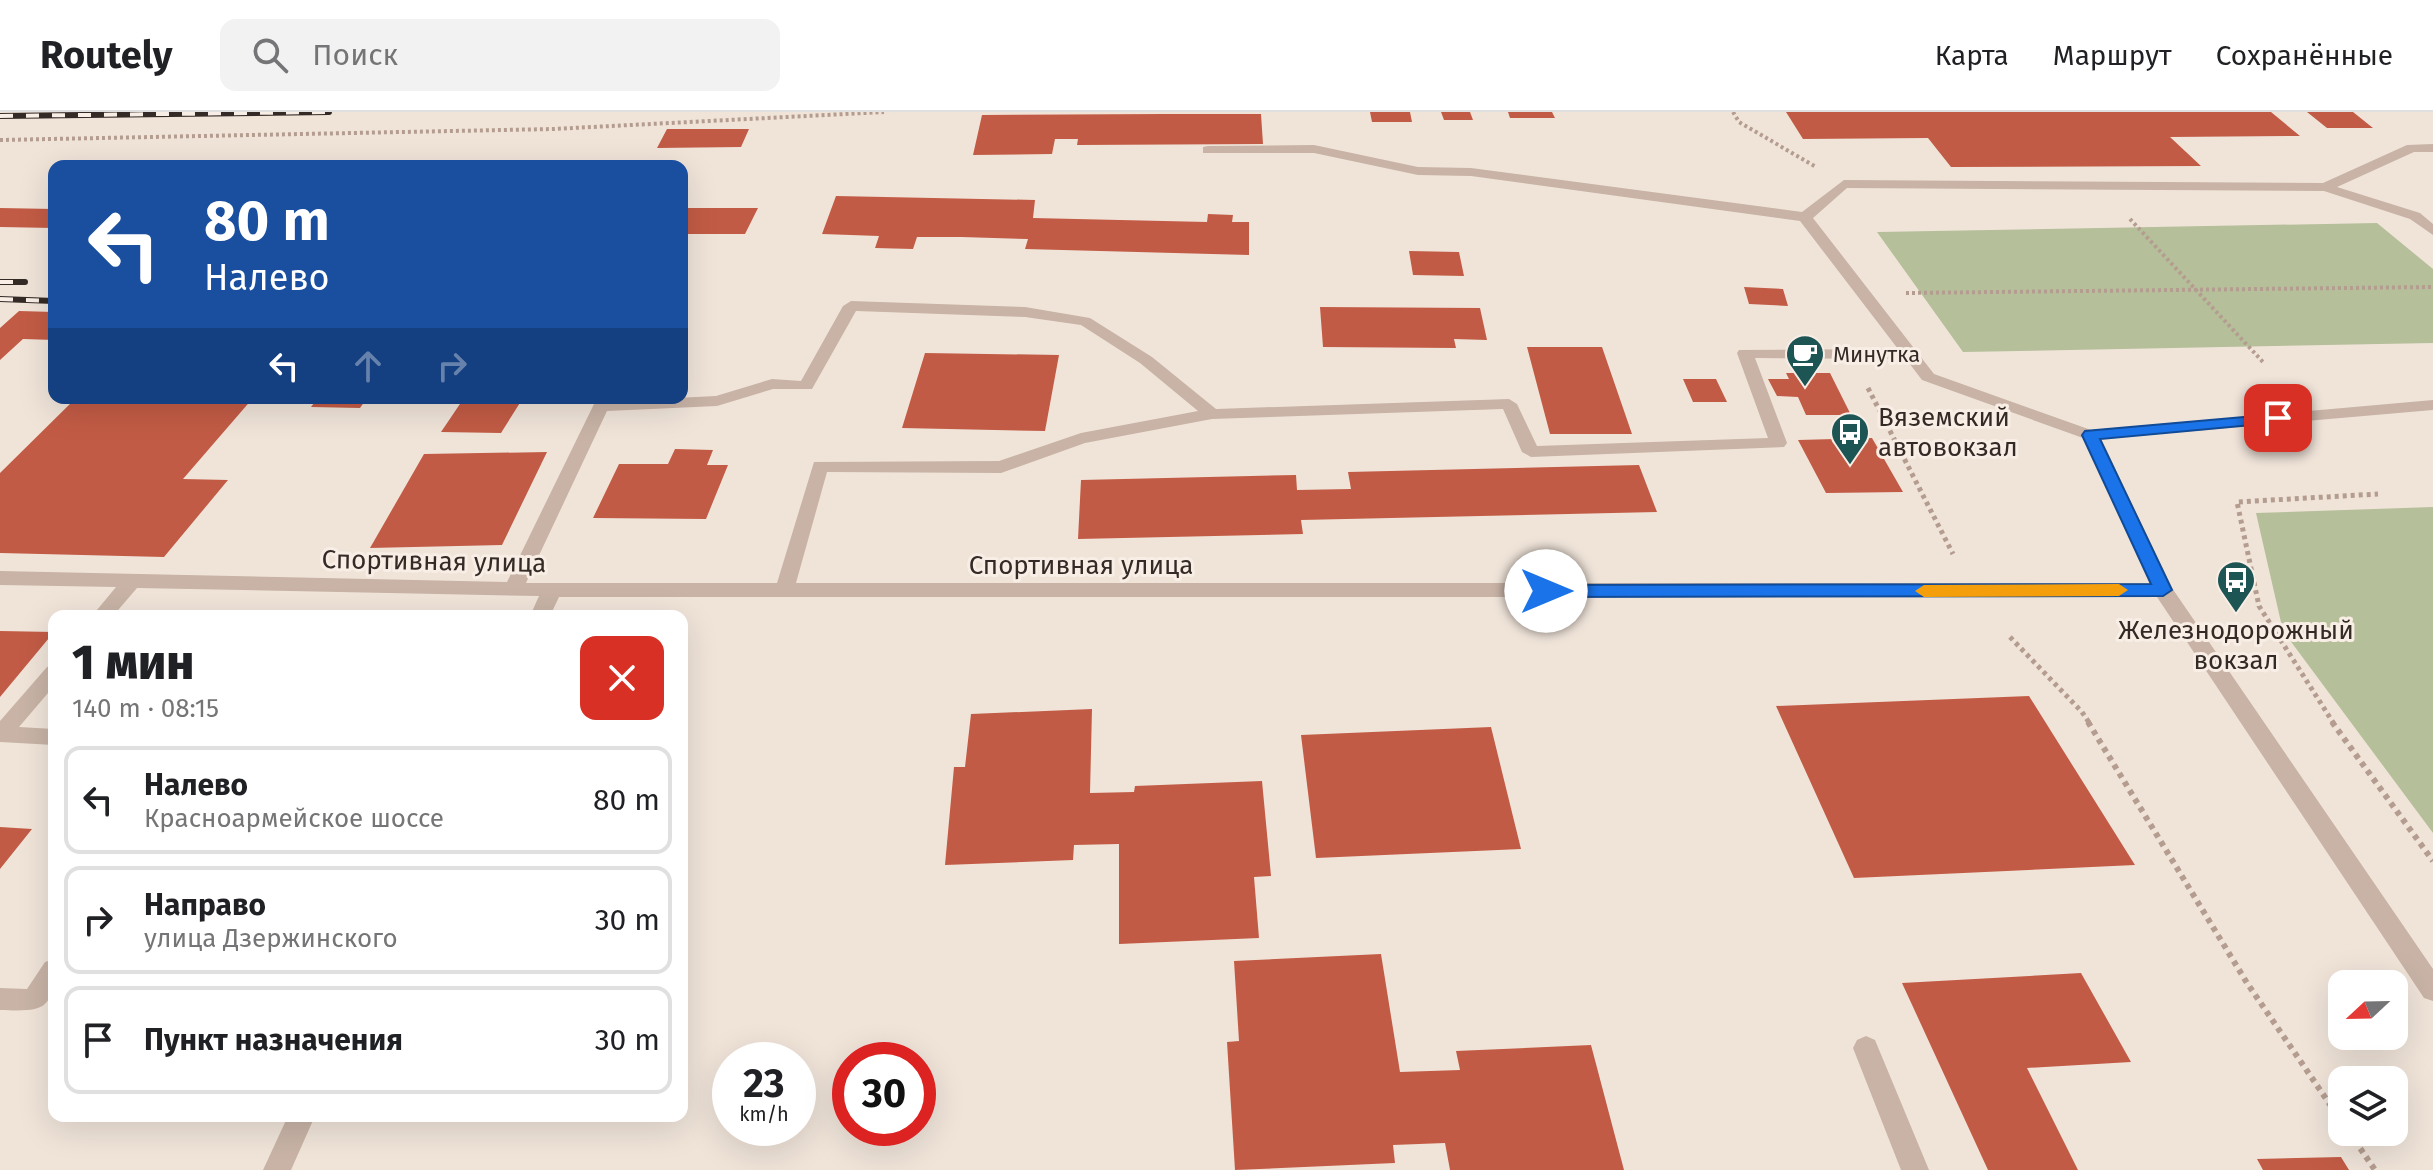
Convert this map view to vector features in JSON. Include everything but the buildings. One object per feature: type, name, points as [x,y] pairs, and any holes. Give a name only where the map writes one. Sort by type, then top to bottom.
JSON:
[{"type":"street","points":[[2325,187],[2412,148],[2433,148]]},
{"type":"street","points":[[1208,150],[1314,149],[1418,171],[1471,172],[1805,217],[1928,377],[2090,435],[2433,405]]},
{"type":"street","points":[[1805,217],[1844,184],[2325,187],[2415,216],[2433,231]]},
{"type":"street","points":[[688,402],[717,401],[772,384],[806,386],[851,306],[1025,312],[1085,321],[1146,360],[1212,414]]},
{"type":"street","points":[[784,591],[820,466],[1001,467],[1081,438],[1212,414],[1509,404],[1531,452],[1778,443],[1745,353],[1910,354]]},
{"type":"street","points":[[513,590],[601,406],[647,404]]},
{"type":"street","points":[[2090,435],[2163,590],[2433,990]]},
{"type":"street","name":"Спортивная улица","points":[[0,578],[513,590],[2163,590]]},
{"type":"street","points":[[107,610],[133,580]]},
{"type":"street","points":[[543,610],[552,590]]},
{"type":"street","points":[[1,734],[48,679]]},
{"type":"street","points":[[1,734],[48,737]]},
{"type":"street","points":[[0,999],[33,1000],[48,979]]},
{"type":"street","points":[[1866,1048],[1915,1170]]},
{"type":"street","points":[[277,1170],[299,1122]]},
{"type":"path","points":[[0,140],[509,130],[764,121],[884,112]]},
{"type":"path","points":[[1733,112],[1739,122],[1844,184]]},
{"type":"path","points":[[2099,185],[2263,362]]},
{"type":"path","points":[[1864,294],[2433,287]]},
{"type":"path","points":[[1928,377],[1864,379],[1959,565]]},
{"type":"path","points":[[2378,494],[2237,502],[2259,606],[2326,714],[2433,861]]},
{"type":"path","points":[[2010,637],[2082,712],[2247,983],[2328,1102]]},
{"type":"path","points":[[2359,1146],[2375,1170]]},
{"type":"green space","points":[[2377,223],[2433,269],[2433,343],[1963,352],[1877,232]]},
{"type":"green space","points":[[2433,507],[2433,833],[2283,631],[2256,513]]},
{"type":"railway","points":[[0,116],[329,112]]},
{"type":"railway","points":[[0,282],[25,282]]},
{"type":"railway","points":[[0,299],[48,301]]},
{"type":"slow traffic","points":[[1924,591],[2119,590]]},
{"type":"place","name":"Минутка","points":[[1805,388]]},
{"type":"place","name":"Вяземский автовокзал","points":[[1850,466]]},
{"type":"place","name":"Железнодорожный вокзал","points":[[2236,614]]},
{"type":"route","points":[[1546,591],[2163,590],[2090,435],[2278,418]]}]
